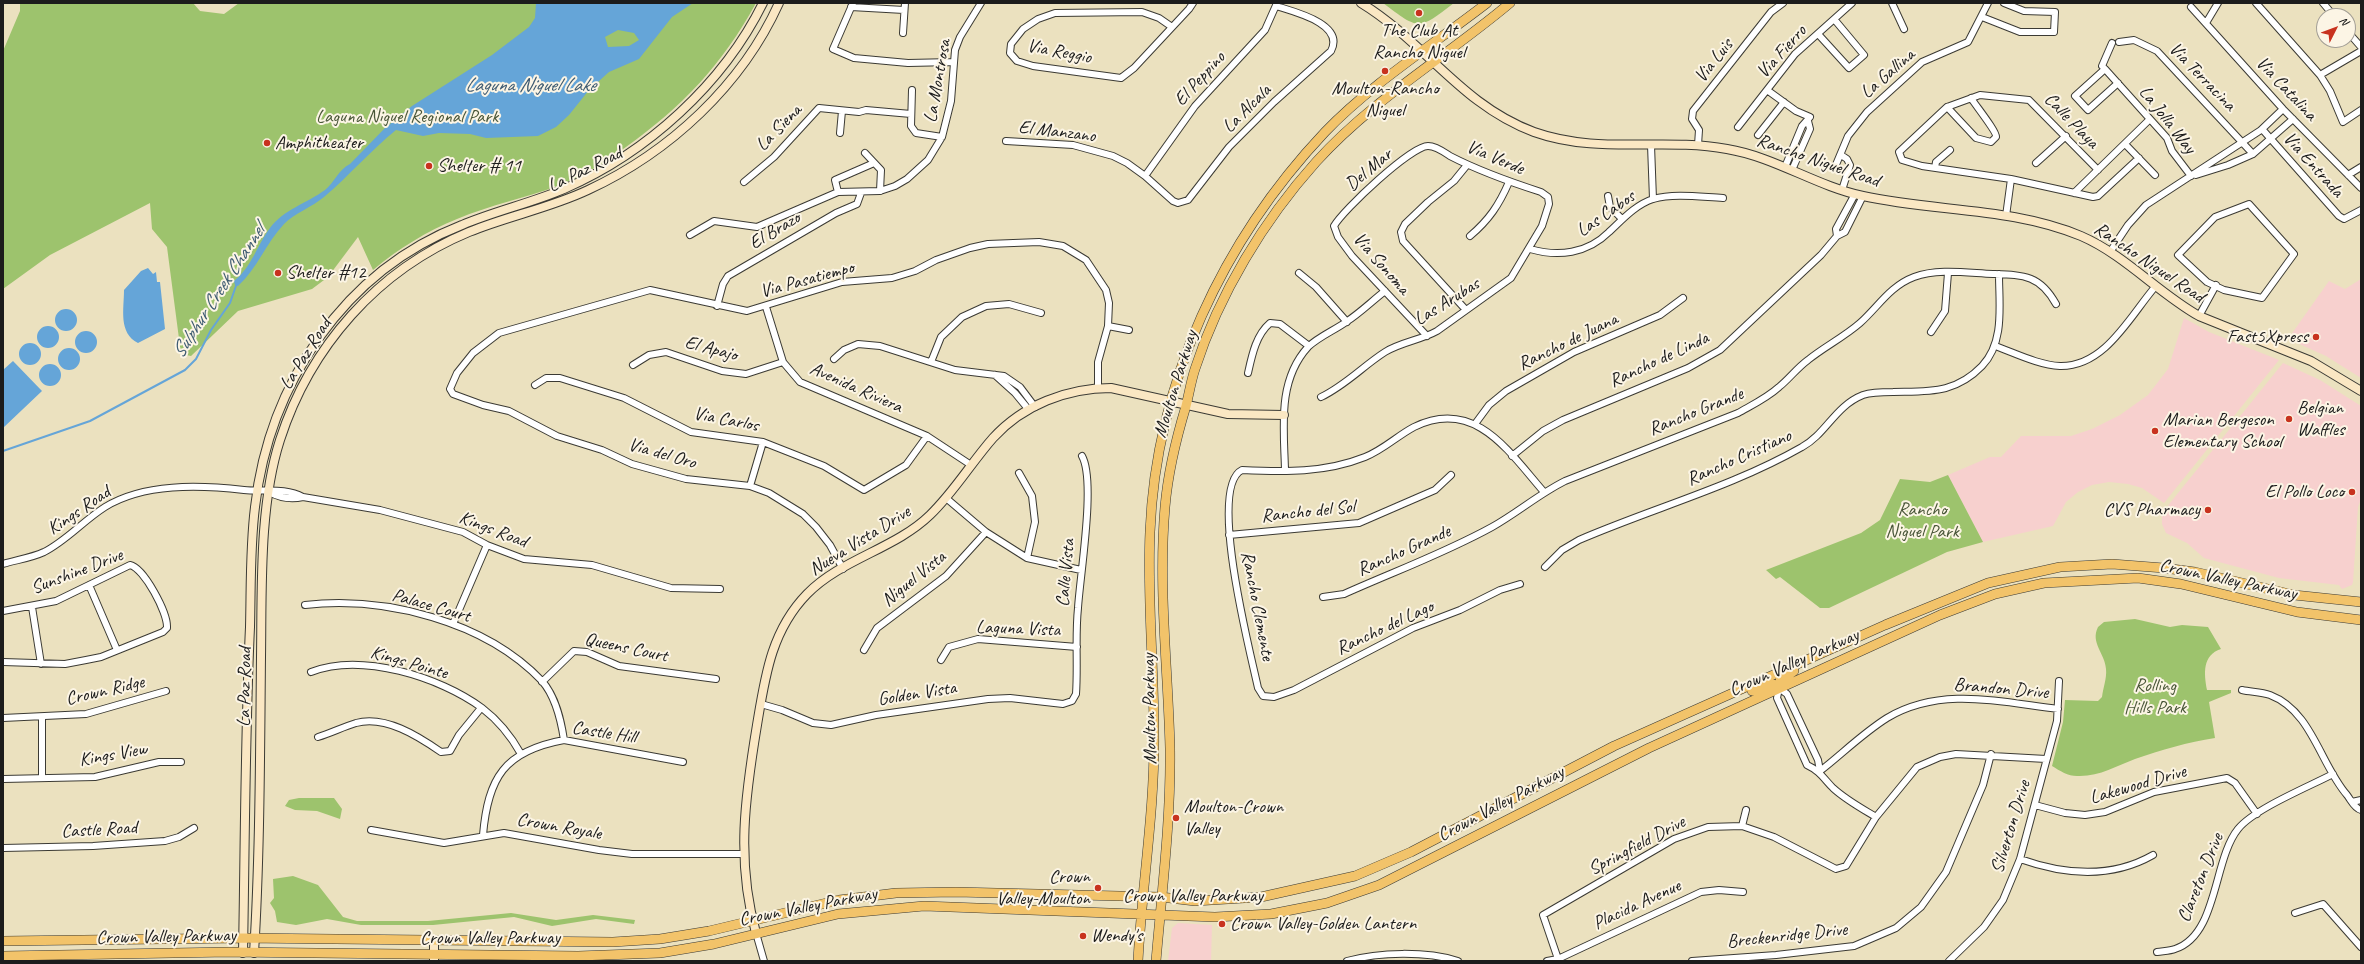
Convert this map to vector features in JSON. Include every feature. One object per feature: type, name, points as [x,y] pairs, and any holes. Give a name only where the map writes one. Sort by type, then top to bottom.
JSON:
[{"type":"main road","name":"La Paz Road","points":[[243,953],[246,682],[252,533],[257,491],[269,437],[288,390],[311,347],[354,296],[406,254],[459,226],[544,197],[576,183],[614,162],[653,134],[686,107],[714,77],[739,45],[763,3]]},
{"type":"main road","name":"La Paz Road","points":[[254,953],[262,632],[269,492],[278,444],[305,379],[338,329],[368,297],[382,284],[420,258],[471,231],[555,204],[588,190],[627,169],[669,140],[704,110],[735,74],[749,56],[779,3]]},
{"type":"main road","name":"Rancho Niguel Road","points":[[1361,3],[1390,22],[1458,87],[1490,110],[1535,132],[1564,140],[1592,145],[1698,145],[1728,149],[1788,168],[1842,190],[1859,195],[2038,221],[2060,228],[2110,252],[2156,287],[2199,316],[2311,361],[2361,391]]},
{"type":"main road","name":"Moulton Parkway","points":[[1138,961],[1154,734],[1150,531],[1156,470],[1179,376],[1208,302],[1231,256],[1262,210],[1295,166],[1328,129],[1368,93],[1487,3]]},
{"type":"main road","name":"Moulton Parkway","points":[[1156,961],[1166,835],[1170,750],[1163,598],[1165,506],[1177,433],[1195,370],[1221,305],[1274,217],[1315,163],[1352,126],[1432,62],[1510,3]]},
{"type":"main road","points":[[311,347],[317,359]]},
{"type":"main road","name":"Nueva Vista Drive","points":[[756,933],[752,920],[745,877],[745,797],[770,656],[783,625],[807,594],[818,584],[910,531],[930,516],[1008,422],[1032,408],[1060,396],[1098,388],[1132,391],[1172,402],[1228,414],[1284,415]]},
{"type":"main road","name":"Crown Valley Parkway","points":[[3,941],[243,938],[434,941],[631,941],[660,939],[709,931],[839,900],[896,893],[956,892],[1161,897],[1196,901],[1261,897],[1355,876],[1411,852],[1614,746],[1943,599],[1994,581],[2060,567],[2112,564],[2139,565],[2195,572],[2294,595],[2361,602]]},
{"type":"main road","points":[[2138,578],[2139,565]]},
{"type":"main road","name":"Crown Valley Parkway","points":[[3,956],[254,953],[434,958],[660,953],[714,944],[838,914],[924,906],[1215,917],[1271,914],[1300,909],[1352,896],[1408,872],[1625,759],[1940,615],[1995,594],[2044,583],[2138,578],[2181,584],[2297,612],[2361,620]]},
{"type":"main road","points":[[1744,689],[1750,692],[1773,684],[1779,688],[1780,681],[1785,676],[1842,650],[1845,642]]},
{"type":"main road","points":[[434,941],[434,958]]},
{"type":"street","points":[[902,33],[905,3]]},
{"type":"street","points":[[970,3],[979,5]]},
{"type":"street","name":"Via Reggio","points":[[1172,27],[1159,18],[1142,12],[1055,13],[1038,19],[1023,29],[1011,44],[1010,53],[1017,61],[1033,66],[1121,78],[1134,68],[1172,27],[1193,3]]},
{"type":"street","name":"Via Luis","points":[[1698,145],[1699,130],[1692,119],[1693,111],[1771,12],[1783,3]]},
{"type":"street","name":"Via Fierro","points":[[1738,127],[1795,54],[1852,3]]},
{"type":"street","name":"La Gallina","points":[[1835,167],[1851,132],[1870,110],[1922,62],[1968,42],[1988,3]]},
{"type":"street","points":[[1982,17],[2020,32],[2054,32],[2055,12],[2024,11],[2004,3]]},
{"type":"street","points":[[2206,23],[2218,3]]},
{"type":"street","points":[[2256,3],[2320,75],[2330,91],[2343,122],[2361,110]]},
{"type":"street","name":"La Alcala","points":[[1183,203],[1188,200],[1230,147],[1262,113],[1331,52],[1334,40],[1330,31],[1305,15],[1276,4]]},
{"type":"street","name":"El Peppino","points":[[1145,176],[1183,120],[1265,30],[1276,4]]},
{"type":"street","points":[[1894,4],[1904,29]]},
{"type":"street","points":[[904,10],[852,5],[833,49],[854,58],[908,63],[953,62]]},
{"type":"street","name":"La Montrosa","points":[[838,192],[861,193],[880,191],[895,186],[916,171],[932,155],[942,137],[951,101],[953,62],[960,37],[979,5]]},
{"type":"street","name":"Via Catalina","points":[[2192,7],[2283,109],[2361,188]]},
{"type":"street","points":[[1818,34],[1849,68],[1864,54],[1834,19]]},
{"type":"street","name":"Via Terracina","points":[[2119,42],[2134,40],[2157,51],[2253,154]]},
{"type":"street","points":[[2105,69],[2102,66],[2112,43]]},
{"type":"street","points":[[2320,75],[2361,50]]},
{"type":"street","name":"La Jolla Way","points":[[2118,83],[2088,110],[2075,96],[2105,69],[2118,83],[2167,138],[2172,151],[2191,176]]},
{"type":"street","points":[[912,90],[911,126],[916,133],[942,137]]},
{"type":"street","points":[[1767,90],[1809,119],[1810,129],[1788,168]]},
{"type":"street","name":"Calle Playa","points":[[1935,168],[1905,161],[1899,156],[1902,148],[1947,107],[1980,95],[2029,100],[2098,170]]},
{"type":"street","points":[[1947,107],[1976,138],[1991,142],[1996,137],[1995,131],[1981,115],[1971,98]]},
{"type":"street","points":[[1758,135],[1784,102]]},
{"type":"street","name":"La Siena","points":[[744,182],[774,157],[819,108],[911,114]]},
{"type":"street","points":[[2110,252],[2128,225],[2146,205],[2166,190],[2191,176],[2221,154],[2243,142],[2262,129],[2283,109]]},
{"type":"street","points":[[840,134],[842,110]]},
{"type":"street","points":[[2074,193],[2150,119]]},
{"type":"street","points":[[2191,176],[2228,165],[2253,154],[2293,119]]},
{"type":"street","name":"Via Entrada","points":[[2262,129],[2344,219],[2361,210]]},
{"type":"street","points":[[2036,164],[2066,136]]},
{"type":"street","name":"El Manzano","points":[[1006,141],[1073,145],[1113,156],[1145,176],[1173,201],[1183,203]]},
{"type":"street","points":[[2125,144],[2155,176]]},
{"type":"street","points":[[1651,145],[1653,199]]},
{"type":"street","name":"Via Verde","points":[[1430,146],[1467,165],[1509,182],[1541,192],[1548,197]]},
{"type":"street","name":"Del Mar","points":[[1334,226],[1349,207],[1393,167],[1422,147],[1430,146]]},
{"type":"street","points":[[1950,150],[1936,162],[1935,168],[2011,179],[2074,193],[2098,196],[2138,158]]},
{"type":"street","points":[[865,153],[881,170],[880,191]]},
{"type":"street","points":[[1841,155],[1848,159],[1850,165],[1842,190]]},
{"type":"street","points":[[690,235],[714,221],[757,227],[838,192],[835,180],[874,163]]},
{"type":"street","points":[[1466,310],[1403,240],[1401,232],[1405,224],[1428,202],[1454,181],[1467,165]]},
{"type":"street","points":[[2348,175],[2361,167]]},
{"type":"street","points":[[2006,216],[2011,179]]},
{"type":"street","points":[[1470,236],[1491,217],[1499,205],[1509,182]]},
{"type":"street","name":"El Brazo","points":[[717,306],[723,284],[728,276],[836,213],[857,204],[861,193]]},
{"type":"street","name":"Rancho de Linda","points":[[1512,456],[1543,431],[1563,420],[1688,368],[1720,350],[1821,255],[1837,236],[1836,229],[1859,195]]},
{"type":"street","points":[[1608,196],[1610,207],[1622,219]]},
{"type":"street","name":"Las Arubas","points":[[1321,396],[1340,388],[1393,348],[1427,336],[1511,278],[1530,249],[1542,226],[1549,204],[1548,197]]},
{"type":"street","name":"Las Cabos","points":[[1530,249],[1548,254],[1580,250],[1608,234],[1622,219],[1653,199],[1672,197],[1723,198]]},
{"type":"street","points":[[2249,204],[2294,254],[2262,298],[2224,290],[2216,285],[2208,282],[2178,255],[2215,217],[2249,204]]},
{"type":"street","name":"Via Sonoma","points":[[1334,226],[1338,237],[1352,256],[1427,336]]},
{"type":"street","name":"Via Pasatiempo","points":[[450,390],[457,373],[475,350],[492,338],[513,328],[650,290],[747,312],[842,282],[892,278],[915,271],[936,260],[970,248],[988,244],[1039,242],[1063,246],[1086,260],[1092,266],[1108,296],[1108,326],[1098,362],[1098,388]]},
{"type":"street","points":[[1300,272],[1316,287],[1347,322]]},
{"type":"street","points":[[1931,332],[1945,311],[1948,273]]},
{"type":"street","name":"Rancho Grande","points":[[1323,597],[1344,594],[1466,540],[1494,526],[1544,492],[1588,470],[1738,413],[1778,388],[1808,360],[1860,323],[1900,284],[1916,276],[1948,273],[2018,274],[2036,280],[2048,289],[2056,304]]},
{"type":"street","name":"Rancho Cristiano","points":[[1545,567],[1562,550],[1579,540],[1753,472],[1802,447],[1820,433],[1832,417],[1845,404],[1864,395],[1881,392],[1932,391],[1953,388],[1970,377],[1983,365],[1995,346],[1999,325],[1999,274]]},
{"type":"street","points":[[2199,316],[2216,285]]},
{"type":"street","points":[[1995,346],[2045,363],[2060,366],[2083,361],[2101,352],[2114,339],[2156,287]]},
{"type":"street","points":[[1385,291],[1347,322],[1309,346],[1293,367],[1288,381],[1284,415],[1285,470],[1312,470],[1348,464],[1379,450],[1424,422],[1451,418],[1475,424],[1496,438],[1544,492]]},
{"type":"street","name":"Rancho de Juana","points":[[1475,424],[1489,404],[1506,391],[1574,352],[1660,315],[1684,298]]},
{"type":"street","points":[[931,362],[942,337],[962,317],[986,306],[1009,304],[1042,313]]},
{"type":"street","name":"Avenida Riviera","points":[[766,307],[783,362],[800,382],[927,436],[971,465]]},
{"type":"street","points":[[1248,373],[1253,350],[1263,329],[1270,323],[1280,324],[1309,346]]},
{"type":"street","points":[[1108,326],[1129,330]]},
{"type":"street","points":[[834,360],[844,350],[858,344],[880,346],[955,370],[1004,376],[1020,387],[1032,408]]},
{"type":"street","name":"El Apajo","points":[[633,365],[649,355],[666,352],[722,371],[746,374],[783,362]]},
{"type":"street","points":[[995,375],[1032,408]]},
{"type":"street","name":"Via Carlos","points":[[535,385],[546,378],[560,378],[624,398],[691,432],[763,442],[824,466],[864,490],[906,465],[927,436]]},
{"type":"street","points":[[1010,388],[1013,382]]},
{"type":"street","name":"Via del Oro","points":[[450,390],[483,405],[509,411],[557,436],[602,450],[632,464],[686,478],[750,486],[779,498],[816,526],[830,544],[843,569]]},
{"type":"street","points":[[750,486],[763,442]]},
{"type":"street","name":"Calle Vista","points":[[1076,694],[1077,647],[1087,479],[1082,456]]},
{"type":"street","name":"Rancho Clemente","points":[[1263,696],[1258,688],[1236,588],[1229,535],[1230,502],[1234,480],[1238,472],[1242,470],[1285,470]]},
{"type":"street","points":[[1019,473],[1032,496],[1035,522],[1027,558]]},
{"type":"street","name":"Rancho del Sol","points":[[1229,535],[1359,523],[1435,490],[1451,476]]},
{"type":"street","name":"Kings Road","points":[[3,564],[43,552],[105,507],[130,495],[161,489],[228,488],[269,492],[279,490],[295,493],[303,497],[380,510],[455,530],[524,560],[592,565],[671,588],[720,589]]},
{"type":"street","points":[[946,498],[986,532],[1027,558],[1081,570]]},
{"type":"street","name":"Niguel Vista","points":[[864,650],[877,628],[946,576],[986,532]]},
{"type":"street","points":[[453,624],[487,545]]},
{"type":"street","name":"Sunshine Drive","points":[[3,611],[56,601],[130,565],[136,566],[152,590],[165,615],[167,628],[163,632],[86,660],[41,664],[3,662]]},
{"type":"street","name":"Rancho del Lago","points":[[1263,696],[1274,697],[1294,690],[1413,628],[1460,610],[1500,590],[1520,584]]},
{"type":"street","points":[[89,585],[117,650]]},
{"type":"street","name":"Palace Court","points":[[305,604],[360,603],[394,608],[453,624],[483,638],[516,659],[542,682],[553,699],[561,719],[564,740]]},
{"type":"street","points":[[32,606],[41,664]]},
{"type":"street","name":"Laguna Vista","points":[[941,660],[948,647],[978,639],[1077,647]]},
{"type":"street","name":"Queens Court","points":[[542,682],[574,651],[587,652],[619,666],[716,680]]},
{"type":"street","name":"Kings Pointe","points":[[311,672],[326,666],[352,663],[387,668],[427,680],[459,694],[481,708],[512,738],[521,754]]},
{"type":"street","name":"Silverton Drive","points":[[1949,961],[1984,927],[2003,900],[2020,859],[2035,805],[2058,709],[2059,681]]},
{"type":"street","points":[[1820,771],[1807,765],[1777,698],[1779,688],[1787,694],[1818,760],[1820,771],[1833,788],[1850,802],[1876,817]]},
{"type":"street","points":[[2242,690],[2269,695],[2284,702],[2297,713],[2333,774],[2356,808],[2361,810]]},
{"type":"street","name":"Crown Ridge","points":[[3,718],[86,714],[166,691]]},
{"type":"street","name":"Golden Vista","points":[[761,704],[787,711],[813,723],[831,725],[876,715],[988,698],[1010,698],[1067,704],[1072,701],[1076,694]]},
{"type":"street","name":"Brandon Drive","points":[[1820,771],[1887,718],[1920,703],[1961,697],[2058,709]]},
{"type":"street","points":[[318,738],[357,723],[386,724],[408,732],[441,752],[446,752],[450,751],[459,735],[481,708]]},
{"type":"street","points":[[42,717],[42,777]]},
{"type":"street","name":"Castle Hill","points":[[483,835],[486,809],[491,790],[507,765],[521,754],[545,743],[564,740],[683,762]]},
{"type":"street","points":[[1798,746],[1809,741]]},
{"type":"street","name":"Springfield Drive","points":[[1558,959],[1543,915],[1674,839],[1708,827],[1742,826],[1774,837],[1836,869],[1846,866],[1876,817],[1917,767],[1940,757],[1956,754],[1990,754],[2046,759]]},
{"type":"street","name":"Breckenridge Drive","points":[[1692,961],[1776,958],[1854,946],[1896,928],[1921,907],[1946,872],[1983,785],[1990,754]]},
{"type":"street","name":"Kings View","points":[[3,779],[95,777],[160,762],[181,762]]},
{"type":"street","name":"Clareton Drive","points":[[2157,952],[2176,949],[2197,932],[2208,910],[2226,850],[2239,828],[2256,814],[2333,774]]},
{"type":"street","name":"Lakewood Drive","points":[[2035,805],[2065,814],[2085,815],[2105,812],[2154,792],[2227,778],[2235,783],[2256,814]]},
{"type":"street","points":[[2352,802],[2361,800]]},
{"type":"street","points":[[1742,826],[1746,810]]},
{"type":"street","name":"Castle Road","points":[[3,848],[93,846],[165,841],[179,837],[194,828]]},
{"type":"street","name":"Crown Royale","points":[[371,830],[444,843],[483,835],[518,834],[599,850],[632,854],[744,854]]},
{"type":"street","points":[[2020,859],[2042,867],[2064,871],[2098,872],[2135,865],[2154,855]]},
{"type":"street","name":"Placida Avenue","points":[[1547,961],[1558,959],[1701,892],[1719,890],[1743,892]]},
{"type":"street","points":[[2295,913],[2323,904],[2361,947]]},
{"type":"street","name":"Nueva Vista Drive","points":[[756,933],[764,961]]},
{"type":"street","points":[[1347,961],[1358,958],[1419,954],[1458,961]]},
{"type":"shaded area","points":[[2361,279],[2361,378],[2326,356],[2288,339],[2329,281],[2345,289]]},
{"type":"shaded area","name":"Marian Bergeson Elementary School","points":[[2184,318],[2209,332],[2279,360],[2164,503],[2142,488],[2128,484],[2109,482],[2092,485],[2078,492],[2066,502],[2053,526],[1983,542],[1948,475],[1990,457],[2001,457],[2021,436],[2071,436],[2092,429],[2120,415],[2148,395],[2168,369]]},
{"type":"shaded area","points":[[2283,363],[2320,380],[2361,406],[2361,499],[2358,507],[2353,582],[2352,585],[2342,589],[2339,585],[2279,578],[2204,558],[2187,543],[2166,533],[2162,524],[2162,516],[2170,503]]},
{"type":"shaded area","points":[[1178,923],[1212,925],[1211,961],[1168,961],[1172,928]]},
{"type":"green space","name":"Laguna Niguel Regional Park","points":[[20,3],[193,3],[200,11],[224,14],[239,3],[756,3],[730,46],[700,83],[646,132],[602,164],[585,174],[558,186],[469,214],[435,229],[413,241],[373,270],[358,237],[328,277],[312,289],[238,311],[191,356],[181,354],[167,247],[152,229],[150,203],[50,255],[3,289],[3,51],[20,11]]},
{"type":"green space","name":"The Club At Rancho Niguel","points":[[1383,3],[1454,3],[1433,19],[1418,24],[1404,18]]},
{"type":"green space","name":"Rancho Niguel Park","points":[[1948,475],[1983,542],[1947,552],[1829,608],[1820,608],[1780,577],[1776,579],[1766,570],[1861,533],[1880,520],[1900,479],[1930,482]]},
{"type":"green space","name":"Rolling Hills Park","points":[[2135,619],[2170,627],[2182,625],[2208,627],[2221,649],[2215,652],[2207,660],[2205,678],[2207,690],[2231,690],[2231,693],[2209,702],[2215,738],[2165,749],[2093,775],[2077,776],[2064,773],[2052,766],[2063,722],[2065,700],[2098,701],[2102,697],[2106,669],[2096,638],[2098,627],[2104,622]]},
{"type":"green space","points":[[299,798],[334,798],[342,809],[340,819],[317,811],[295,810],[285,806],[289,800]]},
{"type":"green space","points":[[293,876],[318,885],[343,917],[357,921],[428,921],[511,913],[556,920],[593,915],[635,920],[634,924],[596,919],[552,926],[514,917],[433,925],[361,925],[327,919],[296,925],[277,922],[275,911],[270,903],[274,898],[273,879]]},
{"type":"water","name":"Laguna Niguel Lake","points":[[536,3],[693,3],[672,17],[639,59],[609,72],[589,90],[569,115],[556,127],[538,136],[486,138],[470,134],[439,133],[423,136],[396,130],[377,146],[324,197],[284,224],[272,239],[251,272],[238,286],[235,285],[234,281],[250,263],[265,235],[275,222],[288,211],[325,190],[343,169],[350,164],[384,129],[412,106],[492,55],[529,27],[535,18]],"holes":[[[618,30],[634,33],[639,40],[629,46],[608,47],[605,37]]]},
{"type":"water","points":[[148,268],[153,274],[156,272],[157,282],[160,282],[165,329],[138,343],[127,333],[125,327],[123,312],[124,290],[141,271]]},
{"type":"water","points":[[66,309],[74,312],[77,320],[74,328],[66,331],[58,328],[55,320],[58,312]]},
{"type":"water","points":[[48,326],[56,329],[59,337],[56,345],[48,348],[40,345],[37,337],[40,329]]},
{"type":"water","points":[[86,331],[94,334],[97,342],[94,350],[86,353],[78,350],[75,342],[78,334]]},
{"type":"water","points":[[30,343],[38,346],[41,354],[38,362],[30,365],[22,362],[19,354],[22,346]]},
{"type":"water","points":[[69,348],[77,351],[80,359],[77,367],[69,370],[61,367],[58,359],[61,351]]},
{"type":"water","points":[[13,361],[42,391],[3,428],[3,370]]},
{"type":"water","points":[[50,364],[58,367],[61,375],[58,383],[50,386],[42,383],[39,375],[42,367]]},
{"type":"waterway","name":"Sulphur Creek Channel","points":[[3,451],[90,421],[185,370],[196,359],[211,330],[230,303],[237,283]]},
{"type":"place","name":"The Club At Rancho Niguel","points":[[1419,13]]},
{"type":"place","name":"Moulton-Rancho Niguel","points":[[1385,71]]},
{"type":"place","name":"Amphitheater","points":[[267,143]]},
{"type":"place","name":"Shelter # 11","points":[[429,166]]},
{"type":"place","name":"Shelter #12","points":[[278,273]]},
{"type":"place","name":"Fast5Xpress","points":[[2316,337]]},
{"type":"place","name":"Belgian Waffles","points":[[2289,419]]},
{"type":"place","name":"Marian Bergeson Elementary School","points":[[2155,431]]},
{"type":"place","name":"El Pollo Loco","points":[[2352,492]]},
{"type":"place","name":"CVS Pharmacy","points":[[2208,510]]},
{"type":"place","name":"Moulton-Crown Valley","points":[[1176,818]]},
{"type":"place","name":"Crown Valley-Moulton","points":[[1098,888]]},
{"type":"place","name":"Crown Valley-Golden Lantern","points":[[1222,924]]},
{"type":"place","name":"Wendy's","points":[[1083,936]]}]
